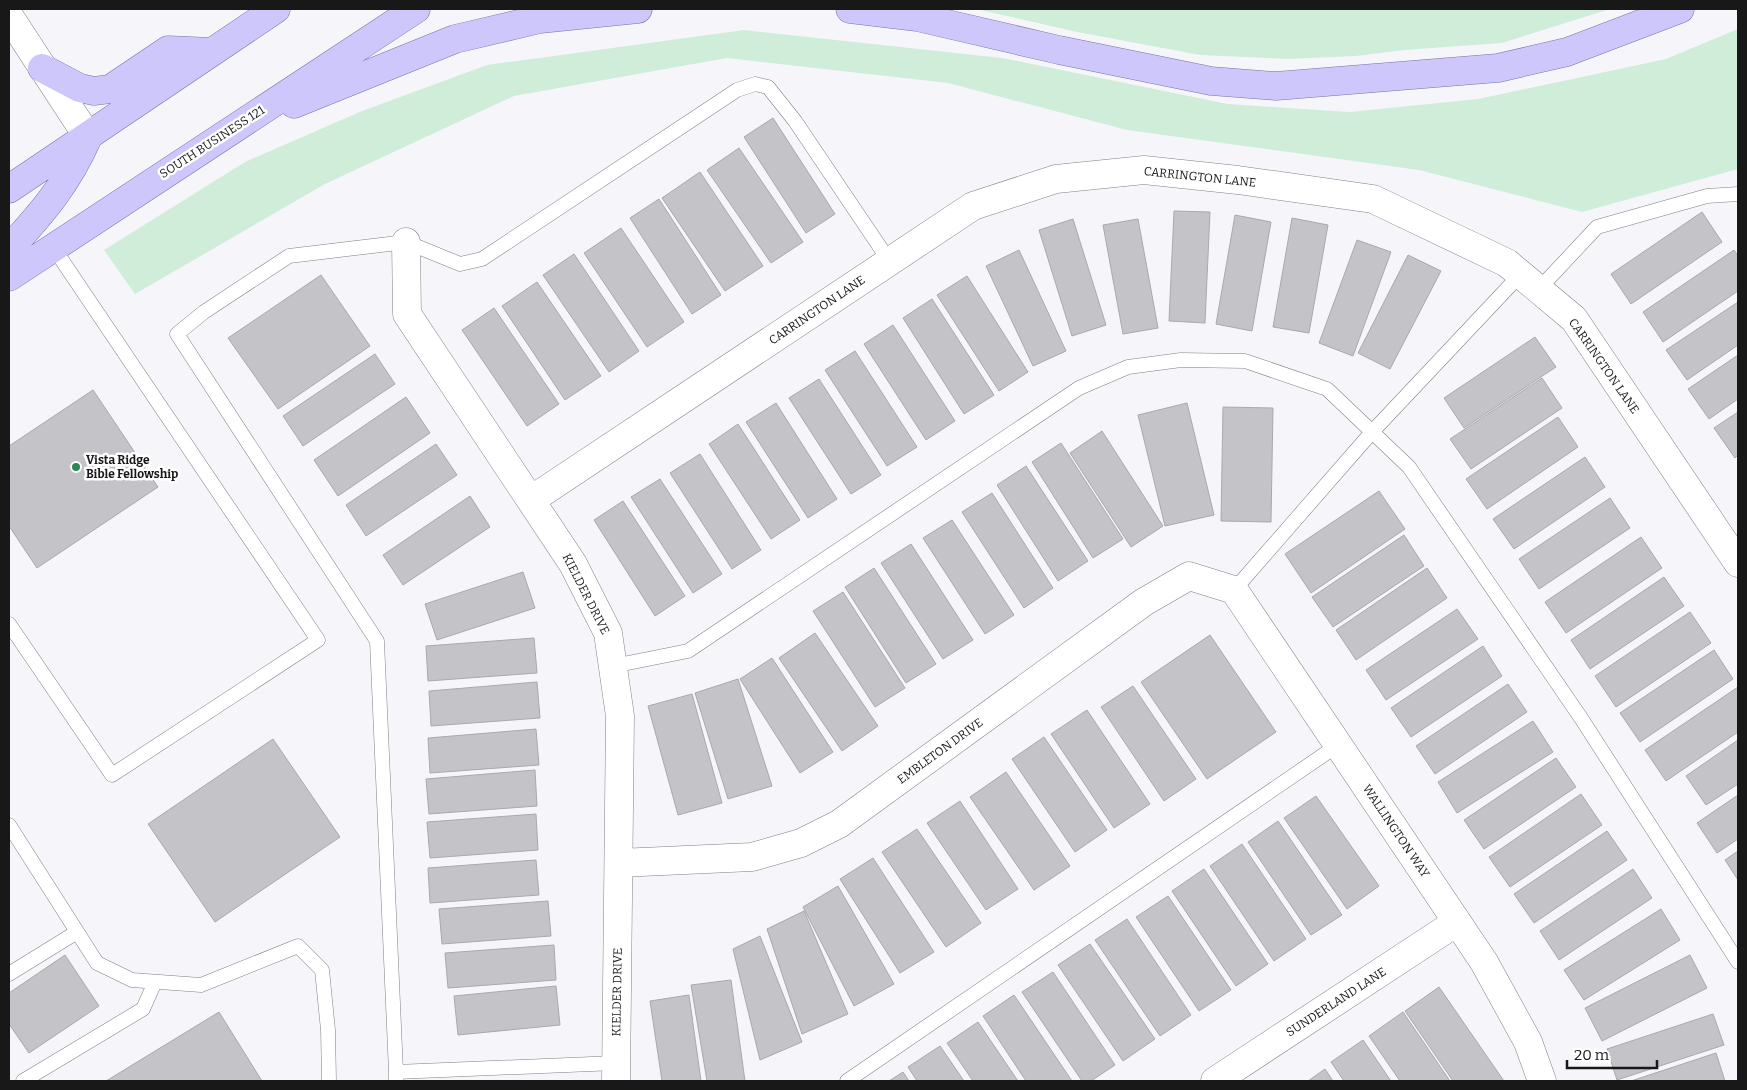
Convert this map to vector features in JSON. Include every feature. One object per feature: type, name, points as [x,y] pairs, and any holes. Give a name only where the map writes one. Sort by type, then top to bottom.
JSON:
[{"type":"main road","points":[[9,189],[276,9]]},
{"type":"main road","name":"SOUTH BUSINESS 121","points":[[9,277],[205,146],[416,9]]},
{"type":"main road","points":[[205,146],[322,91],[455,39],[540,19],[638,9]]},
{"type":"main road","points":[[850,9],[917,17],[1059,50],[1211,81],[1276,86],[1498,68],[1567,52],[1680,9]]},
{"type":"main road","points":[[42,68],[80,88],[94,91],[110,89],[168,50],[212,52]]},
{"type":"main road","points":[[9,249],[60,191],[75,166],[88,137]]},
{"type":"street","points":[[9,16],[88,137]]},
{"type":"street","name":"CARRINGTON LANE","points":[[530,500],[972,206],[1056,179],[1144,170],[1238,180],[1373,199],[1506,264],[1574,320],[1738,563]]},
{"type":"street","name":"KIELDER DRIVE","points":[[406,242],[407,314],[573,564],[608,633],[620,716],[616,1072]]},
{"type":"street","name":"EMBLETON DRIVE","points":[[619,863],[752,857],[801,842],[838,824],[1136,608],[1189,576],[1234,590]]},
{"type":"street","name":"WALLINGTON WAY","points":[[1234,590],[1484,962],[1528,1042],[1542,1081]]},
{"type":"street","name":"SUNDERLAND LANE","points":[[1215,1081],[1457,922]]},
{"type":"lane","points":[[616,1072],[396,1077],[377,641],[178,334],[204,312],[289,256],[406,242],[460,264],[482,259],[737,90],[755,84],[768,87],[794,121],[890,262]]},
{"type":"lane","points":[[1234,590],[1372,432],[1529,283],[1597,227],[1707,196],[1738,194]]},
{"type":"lane","points":[[9,624],[112,775],[318,640],[53,247]]},
{"type":"lane","points":[[613,666],[688,651],[1079,388],[1128,367],[1180,360],[1245,361],[1327,389],[1409,467],[1581,718],[1738,962]]},
{"type":"lane","points":[[847,1081],[1338,745]]},
{"type":"lane","points":[[9,825],[97,963],[132,980],[201,985],[298,946],[322,970],[328,1030],[329,1081]]},
{"type":"lane","points":[[9,974],[78,932]]},
{"type":"lane","points":[[23,1081],[143,1009],[155,982]]},
{"type":"green space","points":[[976,9],[1610,9],[1502,43],[1405,50],[1356,56],[1288,59],[1200,55],[1077,32]]},
{"type":"green space","points":[[1738,29],[1738,169],[1582,212],[1419,170],[1127,130],[948,83],[727,58],[514,96],[325,184],[135,294],[104,250],[245,162],[362,111],[487,65],[744,30],[1002,58],[1228,104],[1350,112],[1478,99],[1666,59]]},
{"type":"building","points":[[773,118],[835,214],[806,233],[744,137]]},
{"type":"building","points":[[739,148],[803,242],[771,263],[707,170]]},
{"type":"building","points":[[700,172],[763,266],[725,291],[662,198]]},
{"type":"building","points":[[659,199],[721,295],[692,314],[630,218]]},
{"type":"building","points":[[1174,211],[1210,212],[1205,323],[1169,321]]},
{"type":"building","points":[[1702,212],[1722,242],[1631,304],[1611,274]]},
{"type":"building","points":[[1235,215],[1271,222],[1252,331],[1216,324]]},
{"type":"building","points":[[1292,218],[1328,225],[1309,333],[1273,327]]},
{"type":"building","points":[[1073,219],[1106,325],[1072,336],[1039,230]]},
{"type":"building","points":[[1138,219],[1158,328],[1123,334],[1103,225]]},
{"type":"building","points":[[621,228],[684,322],[647,347],[584,253]]},
{"type":"building","points":[[1357,240],[1391,252],[1353,356],[1319,343]]},
{"type":"building","points":[[1019,250],[1066,351],[1033,366],[986,266]]},
{"type":"building","points":[[1734,250],[1738,256],[1738,291],[1663,342],[1643,312]]},
{"type":"building","points":[[574,254],[639,351],[609,372],[543,275]]},
{"type":"building","points":[[1408,255],[1441,271],[1390,369],[1358,353]]},
{"type":"building","points":[[321,275],[370,346],[278,409],[228,338]]},
{"type":"building","points":[[967,276],[1028,372],[999,391],[937,295]]},
{"type":"building","points":[[537,282],[601,376],[565,400],[502,306]]},
{"type":"building","points":[[932,299],[994,395],[964,414],[903,318]]},
{"type":"building","points":[[1738,302],[1738,345],[1687,380],[1666,350]]},
{"type":"building","points":[[494,308],[559,404],[527,426],[462,330]]},
{"type":"building","points":[[893,325],[955,421],[926,440],[864,344]]},
{"type":"building","points":[[1535,337],[1556,367],[1464,428],[1444,398]]},
{"type":"building","points":[[855,351],[917,447],[887,466],[825,370]]},
{"type":"building","points":[[375,354],[395,384],[303,446],[283,416]]},
{"type":"building","points":[[1738,355],[1738,399],[1709,419],[1688,389]]},
{"type":"building","points":[[1542,378],[1562,408],[1471,469],[1450,439]]},
{"type":"building","points":[[819,379],[881,475],[851,494],[789,398]]},
{"type":"building","name":"Vista Ridge Bible Fellowship","points":[[93,390],[158,487],[37,568],[9,526],[9,446]]},
{"type":"building","points":[[406,397],[430,433],[338,496],[314,460]]},
{"type":"building","points":[[776,403],[837,499],[808,518],[746,422]]},
{"type":"building","points":[[1187,403],[1214,515],[1165,526],[1138,415]]},
{"type":"building","points":[[1223,407],[1273,408],[1271,522],[1221,521]]},
{"type":"building","points":[[1738,412],[1738,455],[1735,458],[1714,428]]},
{"type":"building","points":[[1558,417],[1578,447],[1487,509],[1466,479]]},
{"type":"building","points":[[738,424],[800,520],[771,539],[709,444]]},
{"type":"building","points":[[1102,431],[1163,526],[1131,547],[1070,453]]},
{"type":"building","points":[[1061,443],[1123,539],[1093,558],[1032,462]]},
{"type":"building","points":[[436,444],[457,475],[366,536],[346,505]]},
{"type":"building","points":[[700,454],[761,550],[732,569],[670,473]]},
{"type":"building","points":[[1585,457],[1605,487],[1514,549],[1493,519]]},
{"type":"building","points":[[1026,466],[1088,561],[1058,581],[997,485]]},
{"type":"building","points":[[660,479],[722,574],[693,593],[631,497]]},
{"type":"building","points":[[1379,491],[1405,529],[1311,593],[1285,554]]},
{"type":"building","points":[[992,493],[1053,588],[1024,608],[962,512]]},
{"type":"building","points":[[470,496],[490,527],[403,585],[383,555]]},
{"type":"building","points":[[1610,498],[1630,528],[1539,589],[1519,559]]},
{"type":"building","points":[[623,501],[685,596],[655,616],[594,520]]},
{"type":"building","points":[[952,520],[1014,615],[985,634],[923,538]]},
{"type":"building","points":[[1404,535],[1424,566],[1333,627],[1312,597]]},
{"type":"building","points":[[1641,537],[1662,568],[1566,633],[1545,602]]},
{"type":"building","points":[[911,544],[973,640],[943,659],[881,563]]},
{"type":"building","points":[[874,568],[936,664],[906,683],[845,587]]},
{"type":"building","points":[[1427,568],[1447,598],[1356,660],[1336,630]]},
{"type":"building","points":[[523,572],[535,608],[437,640],[425,604]]},
{"type":"building","points":[[1664,577],[1684,606],[1590,669],[1571,640]]},
{"type":"building","points":[[843,592],[905,688],[875,707],[813,611]]},
{"type":"building","points":[[1457,609],[1478,639],[1386,700],[1366,670]]},
{"type":"building","points":[[1690,612],[1711,643],[1616,707],[1595,676]]},
{"type":"building","points":[[815,633],[878,726],[842,751],[779,658]]},
{"type":"building","points":[[1210,635],[1276,732],[1207,779],[1141,682]]},
{"type":"building","points":[[534,638],[537,673],[428,681],[426,646]]},
{"type":"building","points":[[1483,646],[1502,676],[1411,737],[1391,708]]},
{"type":"building","points":[[1714,650],[1733,679],[1640,742],[1620,713]]},
{"type":"building","points":[[772,658],[833,752],[800,773],[740,679]]},
{"type":"building","points":[[738,679],[772,786],[728,799],[695,693]]},
{"type":"building","points":[[537,682],[540,718],[431,726],[429,691]]},
{"type":"building","points":[[1508,684],[1527,712],[1435,774],[1416,746]]},
{"type":"building","points":[[1133,686],[1196,779],[1164,801],[1101,707]]},
{"type":"building","points":[[1738,687],[1738,732],[1666,781],[1645,750]]},
{"type":"building","points":[[692,694],[722,803],[678,815],[648,706]]},
{"type":"building","points":[[1087,710],[1150,804],[1114,828],[1051,734]]},
{"type":"building","points":[[1533,721],[1553,752],[1457,813],[1438,782]]},
{"type":"building","points":[[536,729],[539,765],[430,773],[428,738]]},
{"type":"building","points":[[1044,737],[1107,830],[1075,852],[1012,759]]},
{"type":"building","points":[[273,739],[340,837],[215,922],[148,824]]},
{"type":"building","points":[[1738,740],[1738,784],[1706,805],[1686,776]]},
{"type":"building","points":[[1556,758],[1576,787],[1484,849],[1464,820]]},
{"type":"building","points":[[535,770],[537,806],[429,814],[426,779]]},
{"type":"building","points":[[1006,772],[1070,866],[1034,890],[970,797]]},
{"type":"building","points":[[1581,794],[1602,825],[1510,887],[1489,857]]},
{"type":"building","points":[[1738,795],[1738,839],[1717,853],[1697,823]]},
{"type":"building","points":[[1316,796],[1379,886],[1347,909],[1284,818]]},
{"type":"building","points":[[960,801],[1018,889],[986,910],[927,823]]},
{"type":"building","points":[[536,814],[538,850],[430,858],[427,822]]},
{"type":"building","points":[[1278,821],[1342,915],[1311,935],[1248,842]]},
{"type":"building","points":[[917,829],[981,923],[946,947],[882,852]]},
{"type":"building","points":[[1607,831],[1627,860],[1534,923],[1514,894]]},
{"type":"building","points":[[1242,844],[1306,939],[1274,961],[1210,866]]},
{"type":"building","points":[[1738,851],[1738,880],[1725,860]]},
{"type":"building","points":[[873,858],[934,952],[900,973],[840,879]]},
{"type":"building","points":[[536,860],[539,895],[430,903],[428,868]]},
{"type":"building","points":[[1204,869],[1268,964],[1236,986],[1172,891]]},
{"type":"building","points":[[1633,869],[1652,898],[1559,960],[1540,931]]},
{"type":"building","points":[[838,886],[894,984],[854,1006],[803,907]]},
{"type":"building","points":[[1168,896],[1231,990],[1199,1011],[1136,917]]},
{"type":"building","points":[[548,901],[551,936],[442,944],[439,909]]},
{"type":"building","points":[[1661,909],[1680,940],[1584,1000],[1564,970]]},
{"type":"building","points":[[804,911],[848,1014],[802,1034],[767,929]]},
{"type":"building","points":[[1127,919],[1191,1015],[1160,1036],[1095,940]]},
{"type":"building","points":[[760,936],[802,1042],[760,1060],[733,949]]},
{"type":"building","points":[[1090,944],[1155,1039],[1123,1061],[1058,965]]},
{"type":"building","points":[[554,945],[556,980],[448,988],[445,953]]},
{"type":"building","points":[[65,955],[99,1006],[29,1053],[9,1024],[9,993]]},
{"type":"building","points":[[1690,955],[1707,988],[1602,1041],[1585,1008]]},
{"type":"building","points":[[1053,972],[1115,1065],[1091,1081],[1082,1081],[1022,992]]},
{"type":"building","points":[[731,980],[745,1081],[707,1081],[691,985]]},
{"type":"building","points":[[556,986],[560,1025],[458,1035],[454,996]]},
{"type":"building","points":[[1439,987],[1504,1081],[1453,1081],[1405,1011]]},
{"type":"building","points":[[689,995],[701,1081],[662,1081],[650,1001]]},
{"type":"building","points":[[1014,995],[1072,1081],[1026,1081],[983,1016]]},
{"type":"building","points":[[219,1012],[262,1081],[106,1081]]},
{"type":"building","points":[[1403,1012],[1450,1081],[1400,1081],[1369,1036]]},
{"type":"building","points":[[1713,1014],[1724,1045],[1617,1080],[1607,1049]]},
{"type":"building","points":[[978,1022],[1018,1081],[973,1081],[947,1043]]},
{"type":"building","points":[[1363,1040],[1391,1081],[1344,1081],[1331,1062]]},
{"type":"building","points":[[940,1046],[964,1081],[917,1081],[908,1067]]},
{"type":"building","points":[[1716,1053],[1725,1081],[1631,1081]]},
{"type":"building","points":[[1325,1069],[1333,1081],[1308,1081]]},
{"type":"building","points":[[903,1072],[909,1081],[889,1081]]},
{"type":"place","name":"Vista Ridge Bible Fellowship","points":[[76,467]]}]
